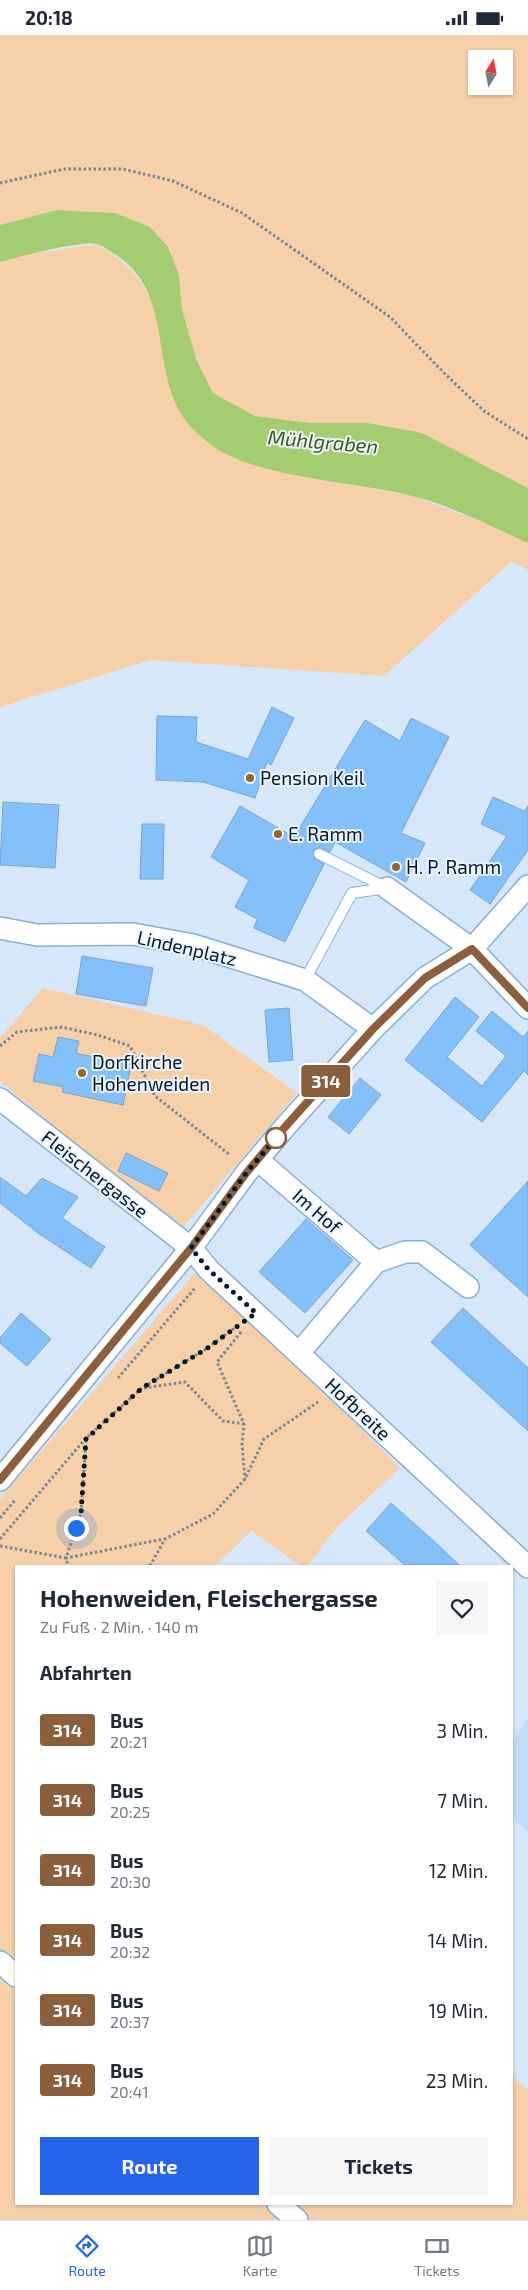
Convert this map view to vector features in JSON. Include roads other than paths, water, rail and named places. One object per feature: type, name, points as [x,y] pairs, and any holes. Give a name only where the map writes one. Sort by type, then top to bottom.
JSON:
[{"type":"street","points":[[0,1480],[191,1248],[252,1166],[285,1127],[373,1029],[425,978],[472,949],[528,886]]},
{"type":"street","points":[[387,888],[472,949],[528,1007]]},
{"type":"street","name":"Lindenplatz","points":[[0,928],[37,935],[133,934],[193,945],[304,980],[373,1029]]},
{"type":"street","name":"Fleischergasse","points":[[0,1099],[191,1248]]},
{"type":"street","name":"Im Hof","points":[[252,1166],[376,1262]]},
{"type":"street","name":"Hofbreite","points":[[191,1248],[209,1270],[528,1567]]},
{"type":"street","points":[[299,1353],[376,1262],[405,1252],[422,1252],[468,1287]]},
{"type":"street","points":[[0,1961],[15,1975]]},
{"type":"street","points":[[279,2205],[297,2220]]},
{"type":"lane","points":[[318,854],[387,888]]},
{"type":"lane","points":[[304,980],[352,893],[387,888]]},
{"type":"water","name":"Mühlgraben","points":[[57,210],[115,213],[150,227],[168,247],[179,275],[182,309],[196,359],[213,393],[255,416],[311,423],[367,423],[422,433],[528,488],[528,543],[471,517],[426,500],[389,491],[275,471],[224,453],[205,440],[182,416],[171,392],[152,305],[144,285],[132,268],[103,246],[89,243],[77,244],[0,262],[0,225]]},
{"type":"place","name":"Pension Keil","points":[[250,778]]},
{"type":"place","name":"E. Ramm","points":[[278,834]]},
{"type":"place","name":"H. P. Ramm","points":[[396,867]]},
{"type":"place","name":"Dorfkirche Hohenweiden","points":[[82,1073]]}]
